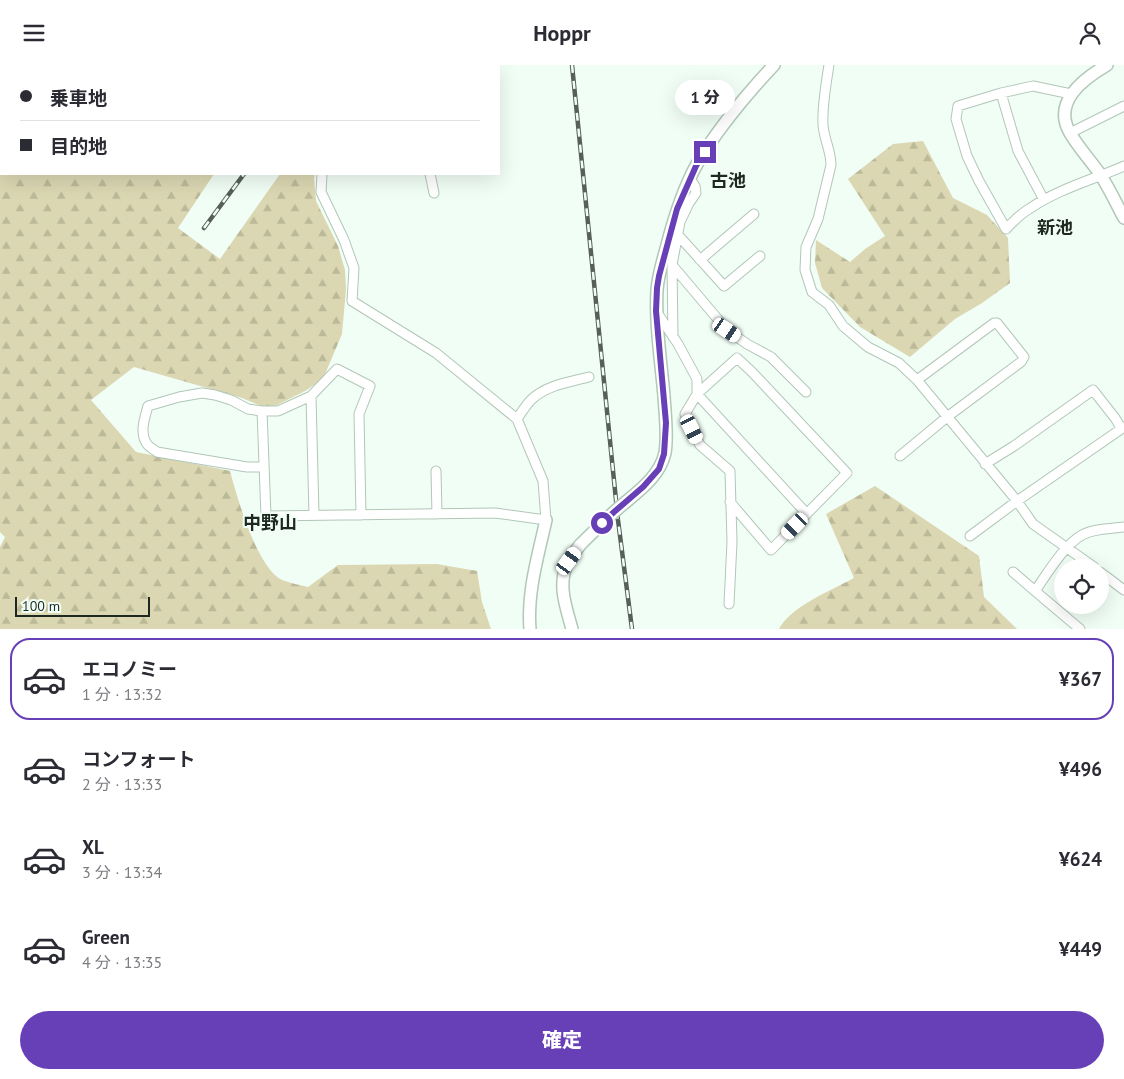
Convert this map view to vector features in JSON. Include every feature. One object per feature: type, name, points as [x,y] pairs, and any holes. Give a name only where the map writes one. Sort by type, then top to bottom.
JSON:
[{"type":"street","points":[[572,629],[563,595],[563,579],[569,561],[580,545],[643,487],[659,469],[664,454],[666,442],[664,396],[656,311],[657,288],[677,209],[696,166],[713,138],[774,65]]},
{"type":"street","points":[[829,65],[825,88],[823,124],[831,165],[818,219],[806,247],[805,270],[812,292],[829,305],[843,325],[868,347],[899,363],[917,380],[1017,501],[1033,524],[1083,559]]},
{"type":"street","points":[[1107,65],[1077,87],[1071,94],[1064,114],[1070,133],[1101,176],[1124,218]]},
{"type":"street","points":[[1071,94],[1033,86],[958,106],[956,119],[967,155],[979,181],[1006,229],[1027,209],[1044,199],[1124,166]]},
{"type":"street","points":[[1001,93],[1018,151],[1044,199]]},
{"type":"street","points":[[1070,133],[1124,106]]},
{"type":"street","points":[[322,175],[321,192],[344,240],[354,268],[352,301],[436,353],[517,419],[543,481],[546,520],[531,588],[528,613],[530,629]]},
{"type":"street","points":[[430,175],[434,193]]},
{"type":"street","points":[[674,337],[672,265],[680,222],[696,193],[695,186],[690,179]]},
{"type":"street","points":[[700,259],[754,214]]},
{"type":"street","points":[[678,235],[724,286],[760,256]]},
{"type":"street","points":[[672,265],[727,330],[771,357],[806,392]]},
{"type":"street","points":[[656,311],[674,337],[697,379],[697,394],[807,514]]},
{"type":"street","points":[[900,457],[947,417],[1021,362],[1024,357],[997,323],[994,323],[917,380]]},
{"type":"street","points":[[729,604],[732,542],[730,502],[730,471],[700,445],[685,414],[697,394],[737,358],[846,473],[772,550],[730,502]]},
{"type":"street","points":[[264,467],[247,467],[157,452],[147,445],[144,439],[143,424],[148,406],[202,393],[231,400],[248,409],[278,411],[311,396],[337,369],[370,386],[359,414],[361,515]]},
{"type":"street","points":[[517,419],[531,400],[543,391],[589,377]]},
{"type":"street","points":[[970,536],[1123,427],[1094,390],[985,464]]},
{"type":"street","points":[[311,396],[314,515]]},
{"type":"street","points":[[262,411],[266,516],[496,513],[546,520]]},
{"type":"street","points":[[436,471],[437,513]]},
{"type":"street","points":[[1035,591],[1067,548],[1082,535],[1124,527]]},
{"type":"street","points":[[1013,573],[1080,629]]},
{"type":"street","points":[[1109,577],[1124,588]]},
{"type":"green space","points":[[923,141],[953,198],[987,215],[1008,238],[1010,283],[955,319],[910,357],[860,327],[822,288],[815,263],[816,240],[850,262],[885,236],[848,179],[893,144]]},
{"type":"green space","points":[[0,175],[213,175],[178,228],[220,259],[279,175],[315,175],[316,201],[338,246],[345,270],[346,290],[342,334],[323,379],[305,391],[269,409],[242,398],[134,367],[91,400],[136,452],[230,471],[243,514],[256,547],[264,562],[282,580],[308,587],[338,565],[437,564],[477,571],[482,602],[491,629],[0,629],[0,547],[5,537],[0,532]]},
{"type":"green space","points":[[875,486],[979,556],[984,597],[1017,629],[779,629],[792,613],[802,606],[854,578],[826,514]]},
{"type":"railway","points":[[572,65],[618,520],[632,629]]},
{"type":"railway","points":[[204,228],[243,175]]},
{"type":"district","name":"古池","points":[[728,180]]},
{"type":"district","name":"新池","points":[[1055,227]]},
{"type":"district","name":"中野山","points":[[270,522]]},
{"type":"route","points":[[602,523],[643,487],[659,469],[664,454],[666,423],[656,311],[657,288],[677,209],[696,166],[705,152]]}]
